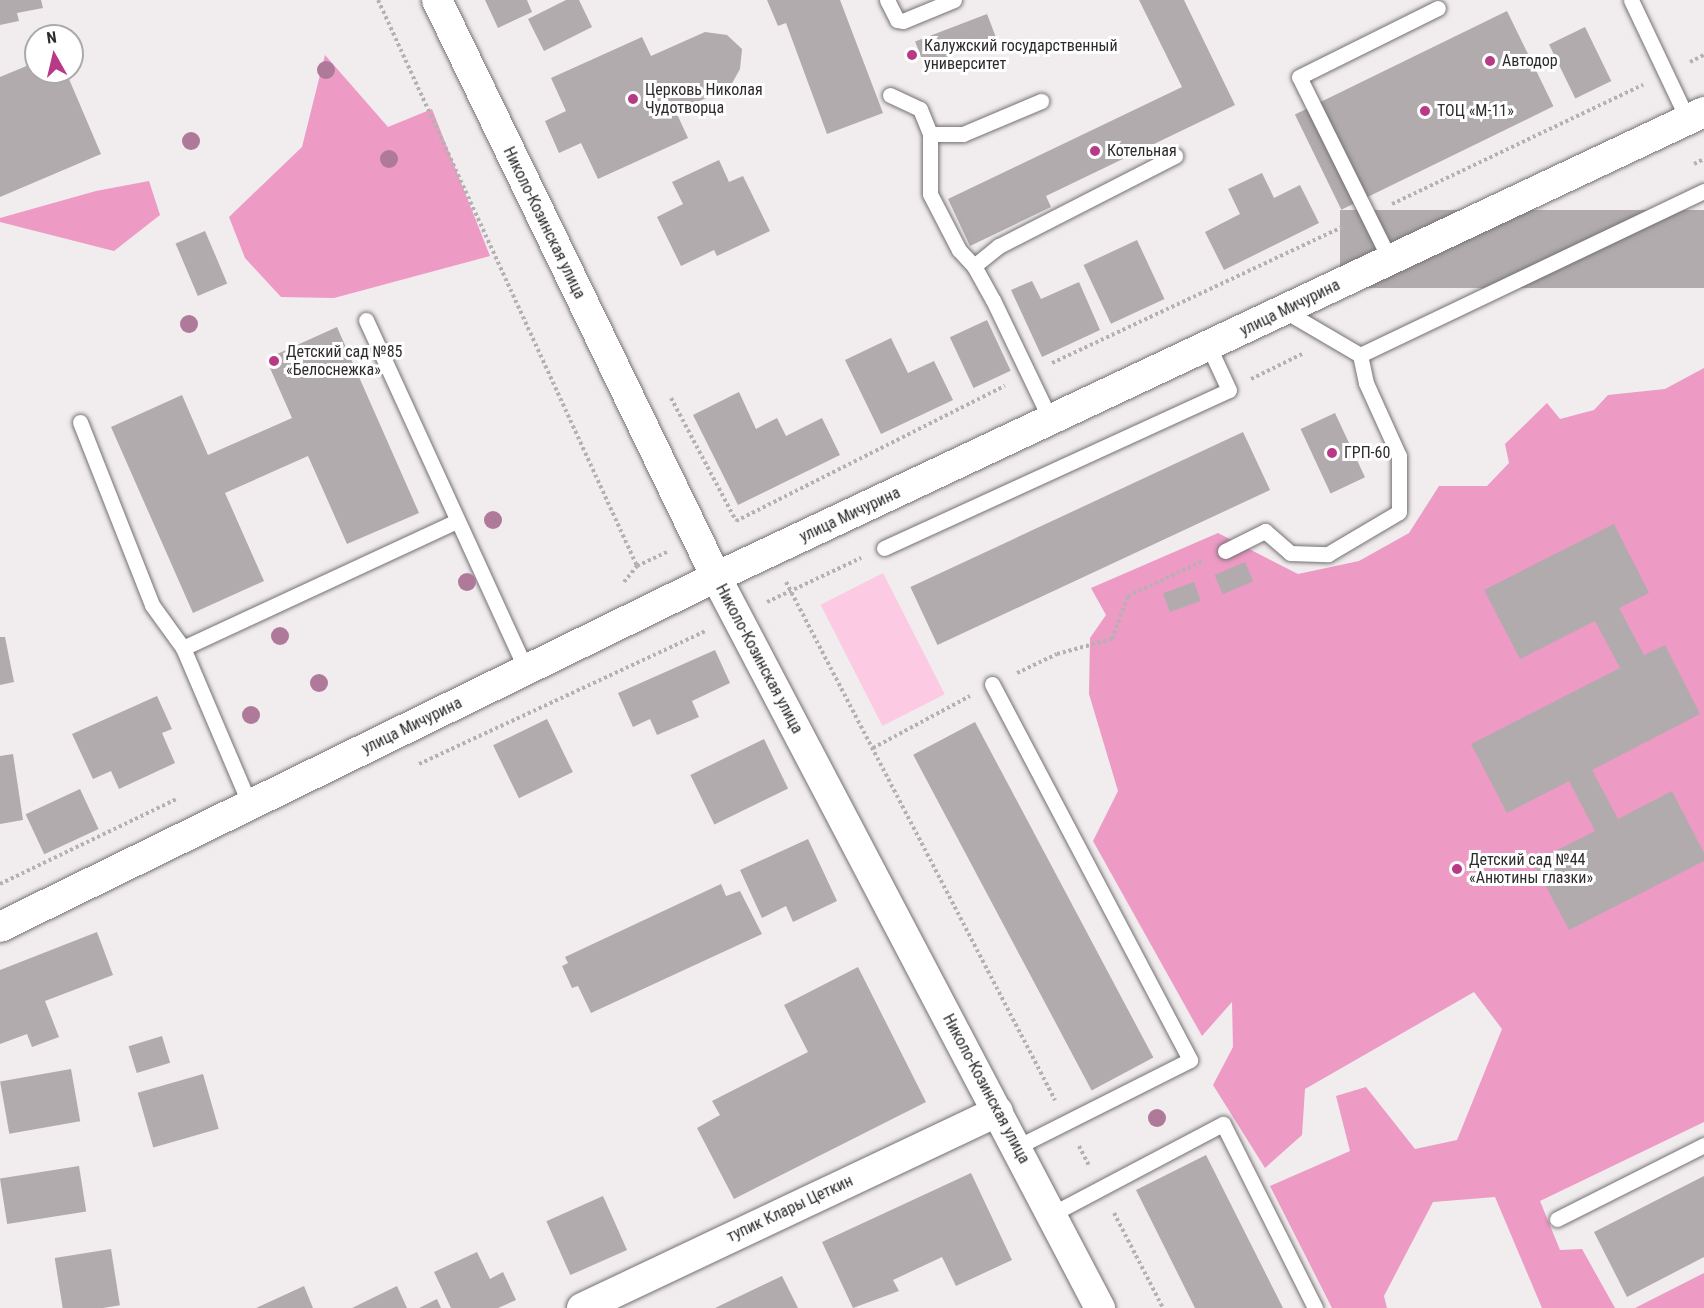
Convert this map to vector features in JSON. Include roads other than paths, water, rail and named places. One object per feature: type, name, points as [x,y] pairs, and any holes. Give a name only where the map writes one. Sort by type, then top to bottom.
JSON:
[{"type":"street","name":"Николо-Козинская улица","points":[[437,0],[716,577],[1100,1308]]},
{"type":"street","name":"улица Мичурина","points":[[0,927],[716,577],[1696,116]]},
{"type":"street","name":"тупик Клары Цеткин","points":[[582,1308],[998,1111]]},
{"type":"lane","points":[[887,0],[897,20],[903,21],[954,0]]},
{"type":"lane","points":[[1631,0],[1696,116]]},
{"type":"lane","points":[[1390,260],[1299,76],[1438,8]]},
{"type":"lane","points":[[890,95],[920,109],[930,134],[930,194],[959,250],[974,266],[1051,421]]},
{"type":"lane","points":[[930,134],[963,135],[1041,101]]},
{"type":"lane","points":[[974,266],[999,246],[1175,156]]},
{"type":"lane","points":[[1360,355],[1704,191]]},
{"type":"lane","points":[[1225,550],[1265,531],[1290,553],[1328,554],[1399,512],[1400,456],[1366,383],[1360,355],[1285,311]]},
{"type":"lane","points":[[366,320],[526,670]]},
{"type":"lane","points":[[884,548],[1229,390],[1209,347]]},
{"type":"lane","points":[[80,422],[152,604],[183,648],[250,805]]},
{"type":"lane","points":[[183,648],[457,521]]},
{"type":"lane","points":[[992,684],[1190,1060],[1017,1147]]},
{"type":"lane","points":[[1052,1214],[1223,1124],[1315,1308]]},
{"type":"lane","points":[[1557,1219],[1704,1144]]},
{"type":"place","name":"Калужский государственный университет","points":[[912,55]]},
{"type":"place","name":"Автодор","points":[[1490,61]]},
{"type":"place","name":"Церковь Николая Чудотворца","points":[[633,99]]},
{"type":"place","name":"ТОЦ «M-11»","points":[[1425,111]]},
{"type":"place","name":"Котельная","points":[[1095,151]]},
{"type":"place","name":"Детский сад №85 «Белоснежка»","points":[[274,361]]},
{"type":"place","name":"ГРП-60","points":[[1332,453]]},
{"type":"place","name":"Детский сад №44 «Анютины глазки»","points":[[1457,869]]}]
